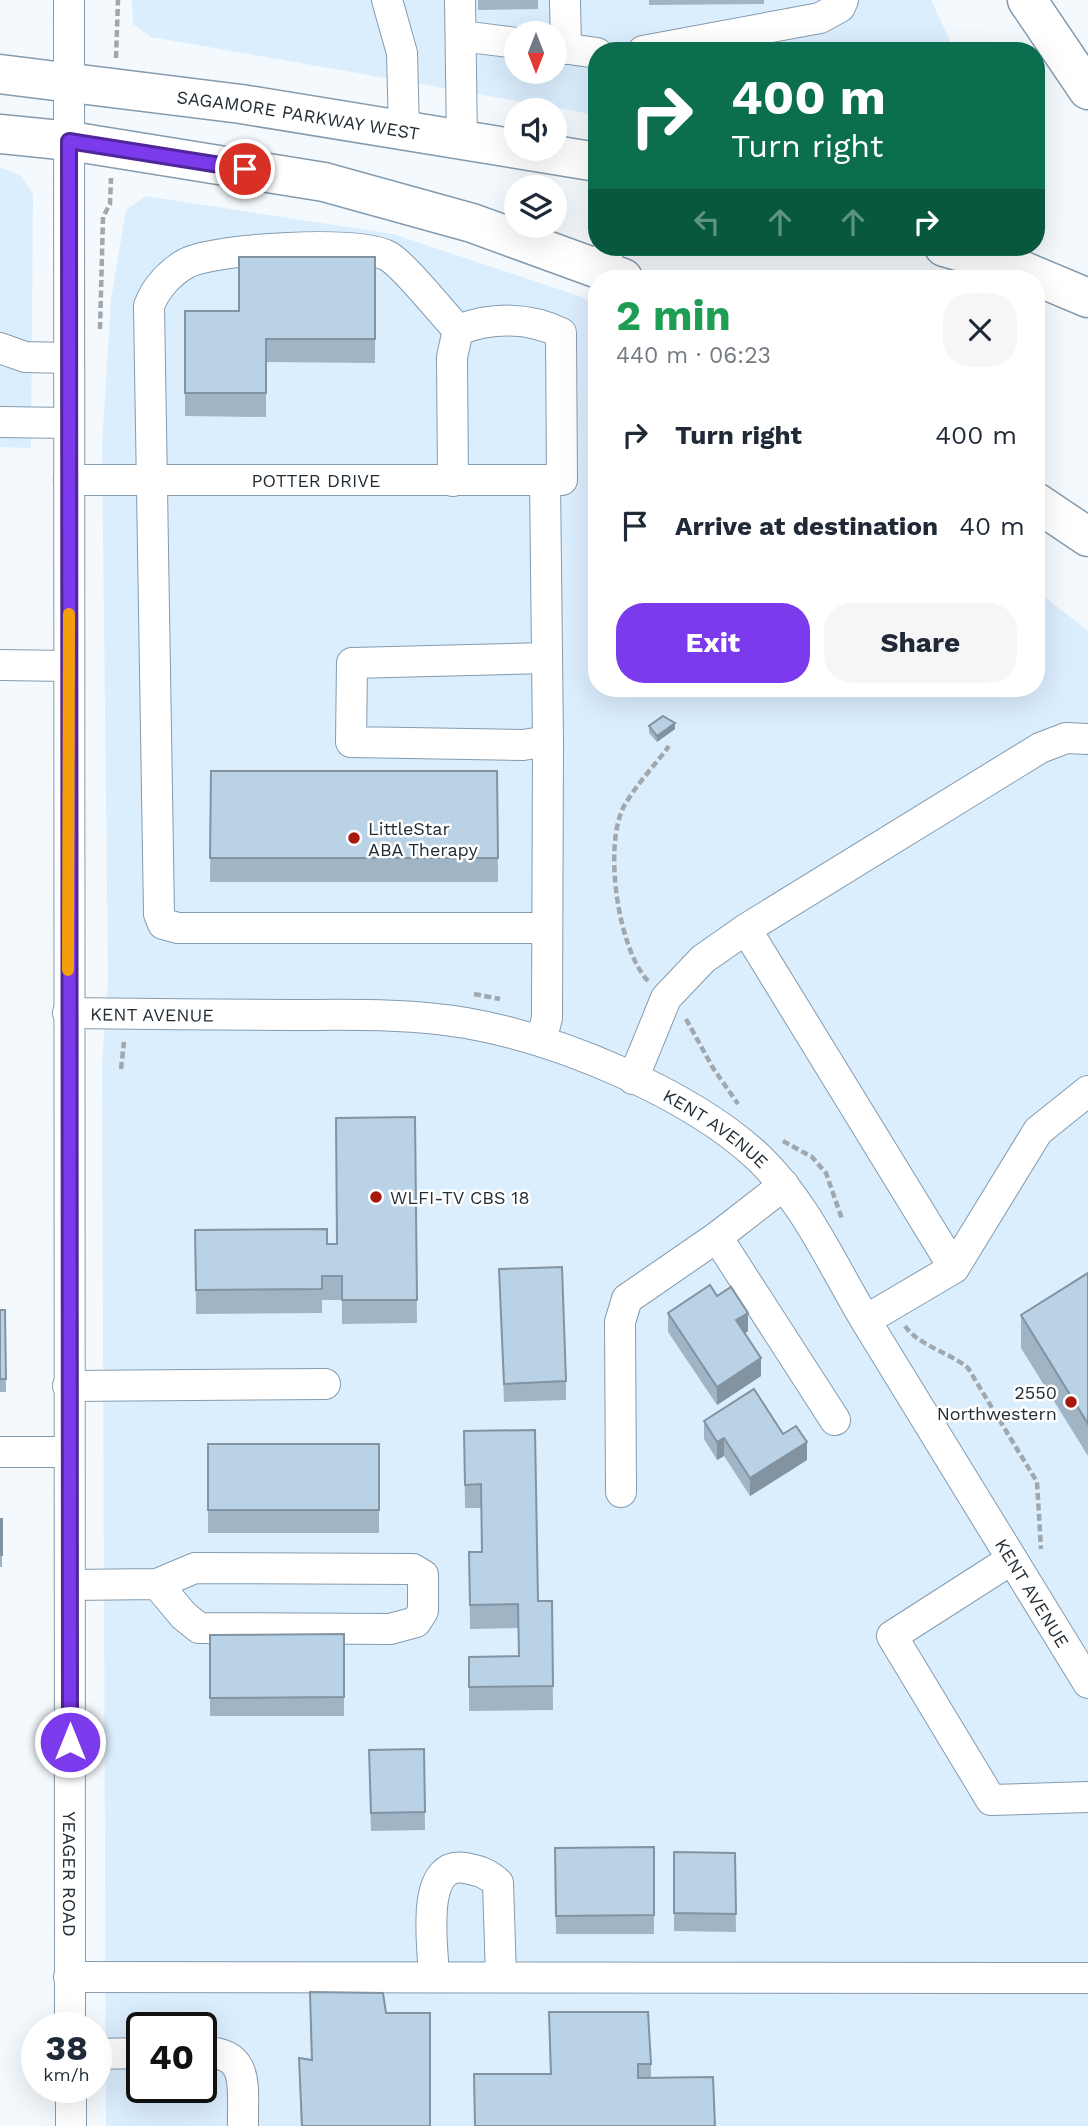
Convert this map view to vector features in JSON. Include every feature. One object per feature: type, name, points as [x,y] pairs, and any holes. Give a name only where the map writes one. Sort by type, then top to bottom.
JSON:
[{"type":"main road","points":[[1035,11],[1088,90]]},
{"type":"main road","name":"SAGAMORE PARKWAY WEST","points":[[0,74],[69,80],[588,161]]},
{"type":"main road","points":[[0,134],[69,141],[324,183],[472,223],[611,265]]},
{"type":"main road","points":[[976,256],[1021,270]]},
{"type":"main road","points":[[1045,280],[1088,298]]},
{"type":"main road","points":[[1045,508],[1088,537]]},
{"type":"street","name":"YEAGER ROAD","points":[[69,0],[70,2012]]},
{"type":"street","points":[[387,0],[402,53],[404,131]]},
{"type":"street","points":[[460,0],[462,140]]},
{"type":"street","points":[[563,21],[565,0]]},
{"type":"street","points":[[691,42],[820,18],[840,7],[843,0]]},
{"type":"street","points":[[461,36],[504,41]]},
{"type":"street","points":[[567,49],[588,52]]},
{"type":"street","points":[[458,330],[389,257],[364,248],[227,251],[185,264],[159,287],[149,306],[154,480],[159,914],[163,924],[178,928],[546,928]]},
{"type":"street","points":[[458,330],[482,320],[540,323],[561,333],[545,659],[548,741],[547,1018],[541,1041]]},
{"type":"street","points":[[453,481],[452,357],[458,330]]},
{"type":"street","points":[[0,348],[25,357],[69,358]]},
{"type":"street","points":[[0,422],[69,423]]},
{"type":"street","name":"POTTER DRIVE","points":[[69,480],[553,480]]},
{"type":"street","points":[[545,659],[352,663],[351,743],[523,745],[548,741]]},
{"type":"street","points":[[0,665],[68,666]]},
{"type":"street","points":[[633,1079],[666,998],[703,960],[746,929],[1040,748],[1066,738],[1088,739]]},
{"type":"street","points":[[746,929],[954,1268]]},
{"type":"street","name":"KENT AVENUE","points":[[68,1013],[389,1015],[466,1023],[541,1041],[633,1079],[704,1115],[757,1157],[784,1185],[807,1219],[1088,1683]]},
{"type":"street","points":[[866,1320],[954,1268],[1038,1130],[1088,1091]]},
{"type":"street","points":[[621,1492],[620,1322],[626,1299],[717,1237],[784,1185]]},
{"type":"street","points":[[717,1237],[835,1420]]},
{"type":"street","points":[[68,1386],[325,1384]]},
{"type":"street","points":[[0,1452],[68,1452]]},
{"type":"street","points":[[1012,1559],[892,1636],[990,1800],[1088,1797]]},
{"type":"street","points":[[70,1585],[157,1584],[195,1568],[413,1569],[423,1575],[423,1611],[416,1622],[390,1629],[199,1628],[184,1616],[157,1584]]},
{"type":"street","points":[[434,1976],[433,1889],[440,1875],[456,1866],[485,1872],[498,1883],[501,1976]]},
{"type":"street","points":[[69,1977],[1088,1978]]},
{"type":"street","points":[[217,2052],[233,2059],[242,2069],[243,2126]]},
{"type":"street","points":[[71,2103],[71,2126]]},
{"type":"path","points":[[116,47],[118,0]]},
{"type":"path","points":[[100,338],[103,217],[110,204],[111,192]]},
{"type":"path","points":[[650,985],[636,969],[626,945],[618,894],[616,842],[625,806],[669,746]]},
{"type":"path","points":[[121,1069],[125,1041]]},
{"type":"path","points":[[905,1327],[913,1336],[956,1358],[968,1368],[1037,1482],[1041,1552]]},
{"type":"shaded area","points":[[132,0],[931,0],[951,42],[588,42],[588,113],[567,110],[567,98],[504,99],[151,37],[133,24]]},
{"type":"shaded area","points":[[0,167],[21,176],[33,194],[31,448],[0,447]]},
{"type":"shaded area","points":[[145,196],[393,234],[588,301],[588,697],[1045,697],[1045,597],[1088,631],[1088,2126],[106,2126],[106,2103],[112,2103],[112,2012],[106,2012],[102,1066],[108,977],[102,445],[111,300],[126,210]]},
{"type":"building","points":[[239,257],[375,257],[375,339],[266,339],[266,393],[185,393],[185,311],[239,311]]},
{"type":"building","points":[[663,716],[675,723],[657,736],[649,726]]},
{"type":"building","name":"LittleStar ABA Therapy","points":[[211,771],[497,771],[498,858],[210,858]]},
{"type":"building","name":"WLFI-TV CBS 18","points":[[415,1117],[417,1300],[342,1300],[342,1276],[322,1276],[322,1289],[196,1290],[195,1230],[327,1229],[327,1244],[337,1244],[336,1118]]},
{"type":"building","points":[[562,1267],[566,1381],[504,1384],[499,1269]]},
{"type":"building","name":"2550 Northwestern","points":[[1088,1273],[1088,1424],[1021,1315]]},
{"type":"building","points":[[710,1285],[717,1296],[731,1287],[748,1313],[736,1320],[761,1358],[717,1387],[668,1313]]},
{"type":"building","points":[[0,1310],[5,1310],[6,1379],[0,1379]]},
{"type":"building","points":[[754,1389],[783,1434],[796,1426],[807,1442],[750,1478],[724,1438],[717,1442],[704,1421]]},
{"type":"building","points":[[535,1430],[538,1601],[552,1601],[553,1686],[469,1687],[469,1657],[519,1656],[518,1604],[470,1605],[469,1552],[482,1552],[481,1484],[465,1485],[464,1431]]},
{"type":"building","points":[[208,1444],[379,1444],[379,1510],[208,1510]]},
{"type":"building","points":[[2,1519],[2,1555],[0,1555]]},
{"type":"building","points":[[344,1634],[344,1697],[210,1698],[210,1635]]},
{"type":"building","points":[[424,1749],[425,1812],[371,1813],[369,1750]]},
{"type":"building","points":[[654,1847],[654,1915],[556,1916],[555,1848]]},
{"type":"building","points":[[674,1852],[735,1853],[736,1914],[674,1913]]},
{"type":"building","points":[[310,1992],[383,1993],[386,2013],[430,2013],[430,2126],[302,2126],[299,2058],[312,2060]]},
{"type":"building","points":[[549,2012],[648,2012],[651,2064],[638,2064],[638,2078],[713,2077],[715,2126],[475,2126],[474,2074],[551,2074]]},
{"type":"slow traffic","points":[[68,970],[69,614]]},
{"type":"place","name":"LittleStar ABA Therapy","points":[[354,838]]},
{"type":"place","name":"WLFI-TV CBS 18","points":[[376,1197]]},
{"type":"place","name":"2550 Northwestern","points":[[1071,1402]]},
{"type":"route","points":[[70,1742],[69,141],[245,169]]}]
